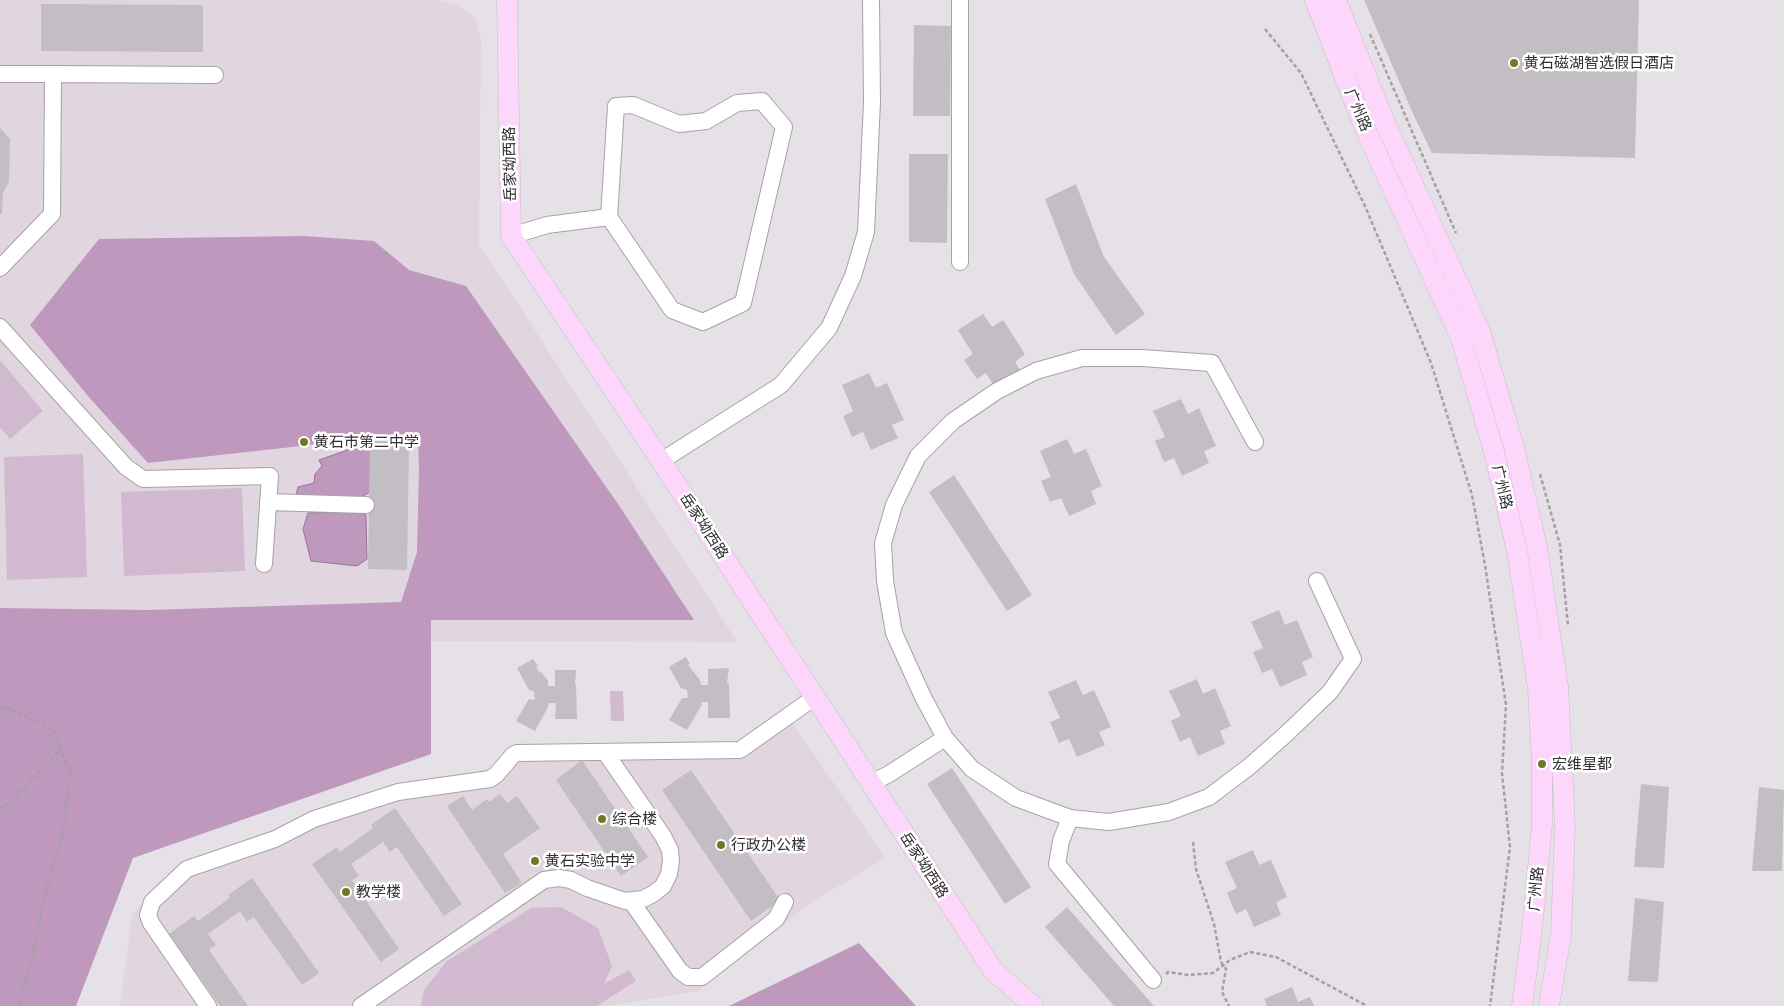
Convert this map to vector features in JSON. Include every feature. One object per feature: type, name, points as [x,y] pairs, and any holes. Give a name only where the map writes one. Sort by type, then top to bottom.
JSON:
[{"type":"main road","name":"岳家坳西路","points":[[507,0],[511,236],[661,461],[993,970],[1033,1006]]},
{"type":"main road","name":"广州路","points":[[1315,0],[1364,124],[1461,338],[1494,452],[1517,551],[1538,688],[1542,764],[1542,825],[1532,930],[1522,1006]]},
{"type":"main road","name":"广州路","points":[[1336,0],[1382,116],[1480,331],[1514,447],[1537,547],[1558,686],[1565,826],[1561,934],[1549,1006]]},
{"type":"street","points":[[661,461],[781,385],[829,328],[849,284],[866,232],[872,102],[870,0]]},
{"type":"street","points":[[960,0],[960,262]]},
{"type":"street","points":[[0,74],[215,75]]},
{"type":"street","points":[[0,268],[52,214],[53,74]]},
{"type":"street","points":[[762,101],[784,127],[743,303],[703,322],[672,310],[609,217],[616,106],[633,105],[679,124],[706,121],[737,103],[762,101]]},
{"type":"street","points":[[511,236],[547,225],[609,217]]},
{"type":"street","points":[[0,327],[126,467],[143,479],[270,476],[264,564]]},
{"type":"street","points":[[1255,442],[1212,363],[1142,358],[1082,358],[1036,371],[997,391],[953,421],[918,456],[894,505],[883,543],[886,580],[894,633],[923,697],[945,738],[972,769],[1016,798],[1070,818],[1109,822],[1169,812],[1209,797],[1250,766],[1330,692],[1354,659],[1317,581]]},
{"type":"street","points":[[268,502],[366,505]]},
{"type":"street","points":[[208,1006],[151,924],[148,915],[152,902],[187,869],[275,840],[314,819],[398,792],[490,779],[517,753],[740,750],[815,697]]},
{"type":"street","points":[[871,783],[889,774],[945,738]]},
{"type":"street","points":[[362,1006],[544,880],[559,878],[571,880],[587,888],[625,901],[643,899],[663,886],[669,874],[670,850],[663,836],[605,752]]},
{"type":"street","points":[[1070,818],[1061,841],[1057,864],[1153,980]]},
{"type":"street","points":[[632,901],[680,971],[694,977],[702,977],[776,919],[785,902]]},
{"type":"path","points":[[1265,29],[1301,73],[1366,206],[1431,363],[1472,495],[1485,565],[1506,705],[1502,773],[1510,847],[1490,1006]]},
{"type":"path","points":[[0,707],[8,708],[53,729],[70,772],[64,828],[45,894],[34,950],[19,1006]]},
{"type":"path","points":[[0,809],[9,804],[61,749]]},
{"type":"path","points":[[1194,842],[1196,869],[1214,924],[1223,965],[1226,969],[1222,992],[1229,1006]]},
{"type":"path","points":[[1153,980],[1168,972],[1188,975],[1213,973],[1230,960],[1250,952],[1276,957],[1367,1006]]},
{"type":"shaded area","name":"黄石市第二中学","points":[[0,0],[438,0],[459,5],[475,18],[481,38],[479,244],[737,642],[448,641],[0,649]]},
{"type":"shaded area","points":[[304,236],[374,241],[409,270],[466,286],[618,504],[694,620],[431,620],[431,754],[133,858],[76,1006],[0,1006],[0,608],[148,610],[401,602],[417,552],[418,435],[362,436],[301,446],[148,463],[88,396],[30,325],[99,239]]},
{"type":"shaded area","points":[[0,360],[43,411],[10,439],[0,427]]},
{"type":"shaded area","points":[[364,444],[372,451],[372,491],[361,497],[296,495],[298,487],[314,483],[315,474],[322,466],[319,460]]},
{"type":"shaded area","points":[[83,454],[87,577],[7,580],[4,457]]},
{"type":"shaded area","points":[[242,488],[245,571],[124,576],[121,492]]},
{"type":"shaded area","points":[[360,512],[366,515],[367,559],[357,566],[311,561],[303,529],[308,513]]},
{"type":"shaded area","points":[[610,691],[623,691],[624,721],[611,721]]},
{"type":"shaded area","name":"黄石实验中学","points":[[786,713],[885,858],[811,903],[699,991],[607,1006],[120,1006],[132,914],[181,865],[393,786],[488,771],[511,750],[737,745]]},
{"type":"shaded area","points":[[561,907],[598,928],[612,966],[604,984],[629,970],[636,981],[597,1006],[421,1006],[424,990],[446,962],[531,908]]},
{"type":"shaded area","points":[[859,943],[916,1006],[729,1006]]},
{"type":"building","name":"黄石磁湖智选假日酒店","points":[[1364,0],[1639,0],[1635,158],[1432,153]]},
{"type":"building","points":[[41,4],[203,5],[203,52],[41,51]]},
{"type":"building","points":[[914,25],[951,26],[950,116],[913,116]]},
{"type":"building","points":[[0,128],[10,139],[9,182],[3,193],[2,214],[0,214]]},
{"type":"building","points":[[909,154],[948,154],[947,243],[909,242]]},
{"type":"building","points":[[1076,184],[1104,257],[1145,314],[1116,335],[1074,274],[1045,199]]},
{"type":"building","points":[[983,314],[992,327],[1003,320],[1025,354],[1015,362],[1022,373],[997,390],[986,373],[977,379],[964,360],[973,354],[958,330]]},
{"type":"building","points":[[869,373],[876,388],[887,383],[904,420],[892,425],[898,438],[871,450],[863,432],[852,437],[843,416],[853,411],[842,385]]},
{"type":"building","points":[[1181,399],[1188,414],[1199,408],[1216,446],[1204,451],[1209,463],[1182,476],[1174,458],[1164,462],[1155,441],[1165,437],[1153,411]]},
{"type":"building","points":[[1067,439],[1074,454],[1086,449],[1102,486],[1091,491],[1096,504],[1069,516],[1061,498],[1050,502],[1041,481],[1051,477],[1040,451]]},
{"type":"building","points":[[370,441],[409,441],[407,570],[368,569]]},
{"type":"building","points":[[954,475],[1032,595],[1007,611],[929,492]]},
{"type":"building","points":[[1279,610],[1285,625],[1297,620],[1313,657],[1302,662],[1307,675],[1280,687],[1272,669],[1262,673],[1253,652],[1263,648],[1251,622]]},
{"type":"building","points":[[686,657],[690,664],[688,665],[700,680],[701,685],[708,685],[708,669],[729,668],[727,683],[729,683],[730,718],[708,718],[708,702],[702,702],[687,730],[669,720],[682,698],[688,698],[687,690],[681,688],[669,667]]},
{"type":"building","points":[[533,659],[540,673],[548,681],[548,686],[555,686],[555,670],[576,670],[577,719],[555,719],[556,703],[549,703],[535,731],[516,721],[529,699],[535,700],[534,691],[529,690],[517,668]]},
{"type":"building","points":[[1197,679],[1203,694],[1215,688],[1231,726],[1220,731],[1225,744],[1198,756],[1190,737],[1180,742],[1171,721],[1181,716],[1169,691]]},
{"type":"building","points":[[1076,680],[1083,695],[1094,690],[1111,727],[1099,732],[1105,745],[1077,757],[1069,739],[1059,743],[1050,722],[1060,718],[1048,692]]},
{"type":"building","name":"综合楼","points":[[582,760],[648,857],[621,876],[556,780]]},
{"type":"building","points":[[952,768],[1031,887],[1005,904],[927,784]]},
{"type":"building","name":"行政办公楼","points":[[691,770],[780,900],[751,921],[662,790]]},
{"type":"building","points":[[1641,784],[1669,787],[1664,868],[1634,867]]},
{"type":"building","points":[[1759,787],[1784,790],[1782,871],[1752,871]]},
{"type":"building","points":[[500,794],[507,803],[517,796],[540,828],[503,854],[522,883],[505,893],[447,806],[463,796],[472,810],[487,799],[489,802]]},
{"type":"building","name":"教学楼","points":[[395,808],[462,904],[444,916],[397,847],[390,852],[383,842],[351,864],[359,876],[352,880],[399,949],[381,962],[312,864],[337,847],[340,852],[373,828],[371,825]]},
{"type":"building","points":[[1253,850],[1259,865],[1271,860],[1287,897],[1276,902],[1281,915],[1254,927],[1246,909],[1236,914],[1227,893],[1237,888],[1225,862]]},
{"type":"building","points":[[252,878],[319,973],[302,985],[254,917],[247,922],[240,911],[208,934],[216,945],[209,950],[248,1006],[220,1006],[169,934],[194,916],[198,921],[230,898],[228,895]]},
{"type":"building","points":[[1635,898],[1664,902],[1658,982],[1628,981]]},
{"type":"building","points":[[1067,907],[1154,1006],[1114,1006],[1045,927]]},
{"type":"building","points":[[1292,987],[1298,1002],[1310,997],[1314,1006],[1267,1006],[1264,999]]},
{"type":"place","name":"黄石磁湖智选假日酒店","points":[[1514,63]]},
{"type":"place","name":"黄石市第二中学","points":[[304,442]]},
{"type":"place","name":"宏维星都","points":[[1542,764]]},
{"type":"place","name":"综合楼","points":[[602,819]]},
{"type":"place","name":"行政办公楼","points":[[721,845]]},
{"type":"place","name":"黄石实验中学","points":[[535,861]]},
{"type":"place","name":"教学楼","points":[[346,892]]}]
